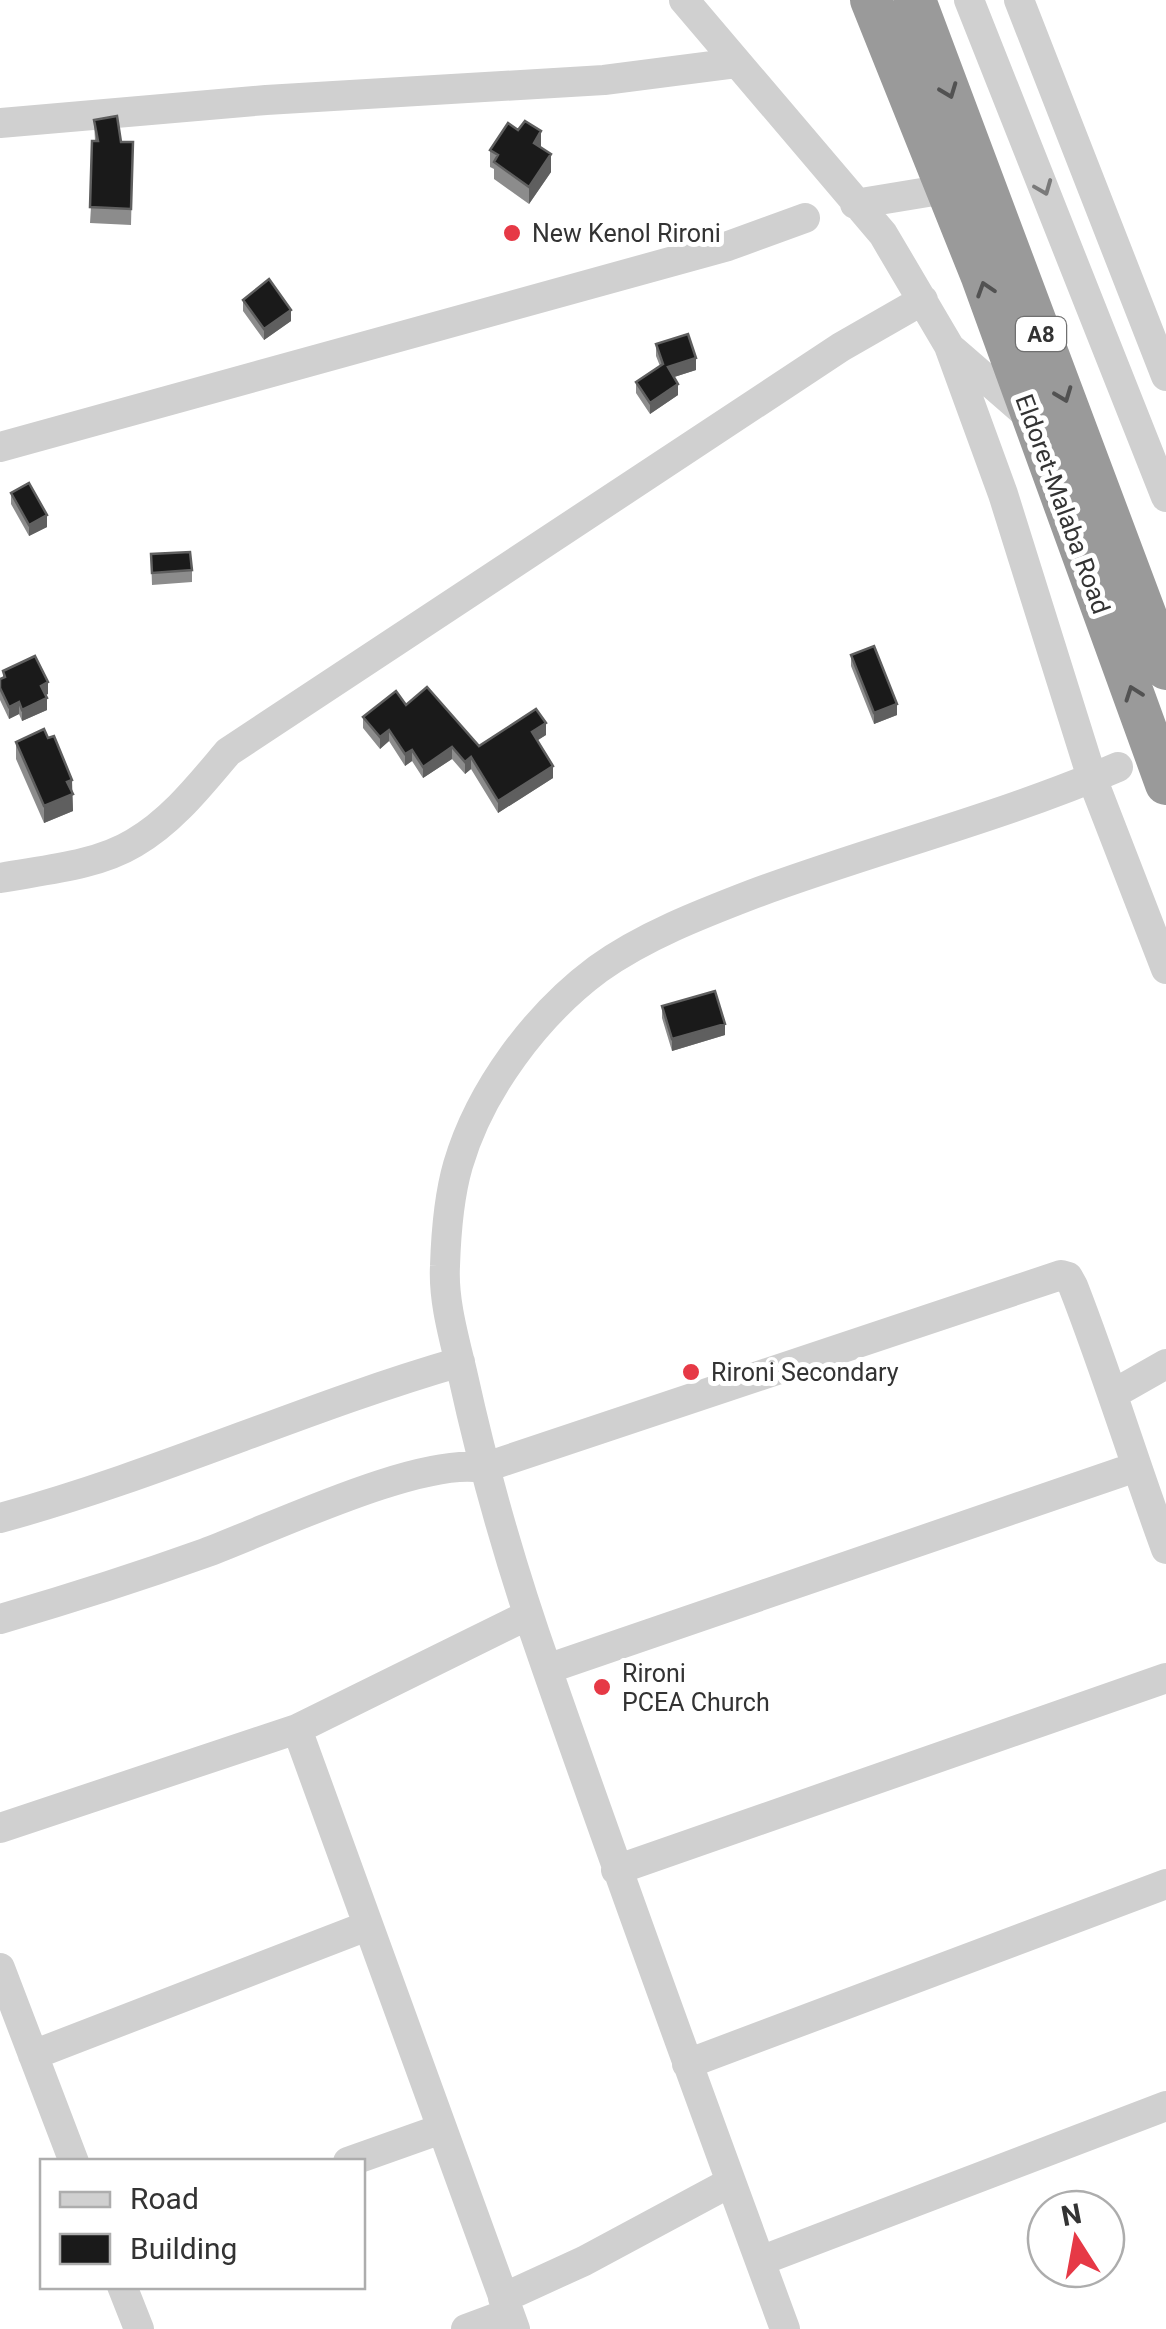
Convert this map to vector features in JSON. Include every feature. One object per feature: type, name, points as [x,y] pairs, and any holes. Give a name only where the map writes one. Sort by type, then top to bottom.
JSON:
[{"type":"highway","name":"Eldoret-Malaba Road","points":[[870,0],[946,188],[1166,784]]},
{"type":"highway","name":"Eldoret-Malaba Road","points":[[914,0],[1166,669]]},
{"type":"street","points":[[684,0],[883,234],[949,346],[1105,772],[1166,969]]},
{"type":"street","points":[[969,0],[1166,497]]},
{"type":"street","points":[[1019,0],[1166,376]]},
{"type":"street","points":[[0,123],[266,100],[604,80],[736,63]]},
{"type":"street","points":[[854,204],[946,188]]},
{"type":"street","points":[[0,447],[710,251],[805,218]]},
{"type":"street","points":[[0,878],[92,860],[132,845],[169,818],[228,752],[841,347],[923,300]]},
{"type":"street","points":[[949,346],[1031,418]]},
{"type":"street","points":[[784,2329],[616,1870],[528,1616],[483,1468],[444,1271],[458,1167],[482,1106],[518,1052],[565,997],[634,947],[720,907],[809,873],[1004,810],[1105,772]]},
{"type":"street","points":[[0,1619],[204,1553],[389,1483],[444,1468],[483,1468],[1061,1275],[1068,1277],[1073,1286],[1115,1394],[1166,1549]]},
{"type":"street","points":[[0,1518],[56,1503],[460,1362]]},
{"type":"street","points":[[1115,1394],[1166,1364]]},
{"type":"street","points":[[547,1669],[1136,1467]]},
{"type":"street","points":[[0,1828],[296,1729],[528,1616]]},
{"type":"street","points":[[616,1870],[1166,1678]]},
{"type":"street","points":[[296,1729],[509,2313]]},
{"type":"street","points":[[687,2064],[1166,1884]]},
{"type":"street","points":[[34,2056],[367,1926]]},
{"type":"street","points":[[0,1968],[73,2159]]},
{"type":"street","points":[[760,2261],[1166,2106]]},
{"type":"street","points":[[356,2159],[441,2129]]},
{"type":"street","points":[[466,2329],[509,2313],[584,2261],[730,2182]]},
{"type":"street","points":[[123,2289],[139,2329]]},
{"type":"building","points":[[117,116],[121,142],[133,142],[131,209],[90,207],[92,141],[98,141],[94,120]]},
{"type":"building","points":[[525,121],[541,131],[534,143],[551,154],[529,187],[494,162],[498,155],[490,150],[508,123],[518,130]]},
{"type":"building","points":[[269,279],[291,310],[264,329],[243,300]]},
{"type":"building","points":[[688,334],[696,358],[668,367],[678,384],[650,403],[636,382],[663,364],[656,344]]},
{"type":"building","points":[[29,483],[47,515],[29,525],[11,493]]},
{"type":"building","points":[[190,552],[192,570],[152,573],[151,554]]},
{"type":"building","points":[[874,646],[897,704],[874,713],[851,655]]},
{"type":"building","points":[[35,656],[48,682],[41,686],[47,698],[22,710],[19,702],[9,707],[0,688],[0,679],[5,677],[3,671]]},
{"type":"building","points":[[427,687],[479,746],[536,709],[546,723],[532,732],[553,766],[498,801],[471,757],[465,762],[452,747],[423,767],[412,750],[405,754],[389,730],[380,737],[363,717],[396,691],[406,705]]},
{"type":"building","points":[[44,729],[48,738],[54,736],[72,780],[67,782],[73,794],[44,806],[16,742]]},
{"type":"building","points":[[715,991],[725,1024],[672,1039],[662,1006]]},
{"type":"place","name":"New Kenol Rironi","points":[[512,233]]},
{"type":"place","name":"Rironi Secondary","points":[[691,1372]]},
{"type":"place","name":"Rironi PCEA Church","points":[[602,1687]]}]
